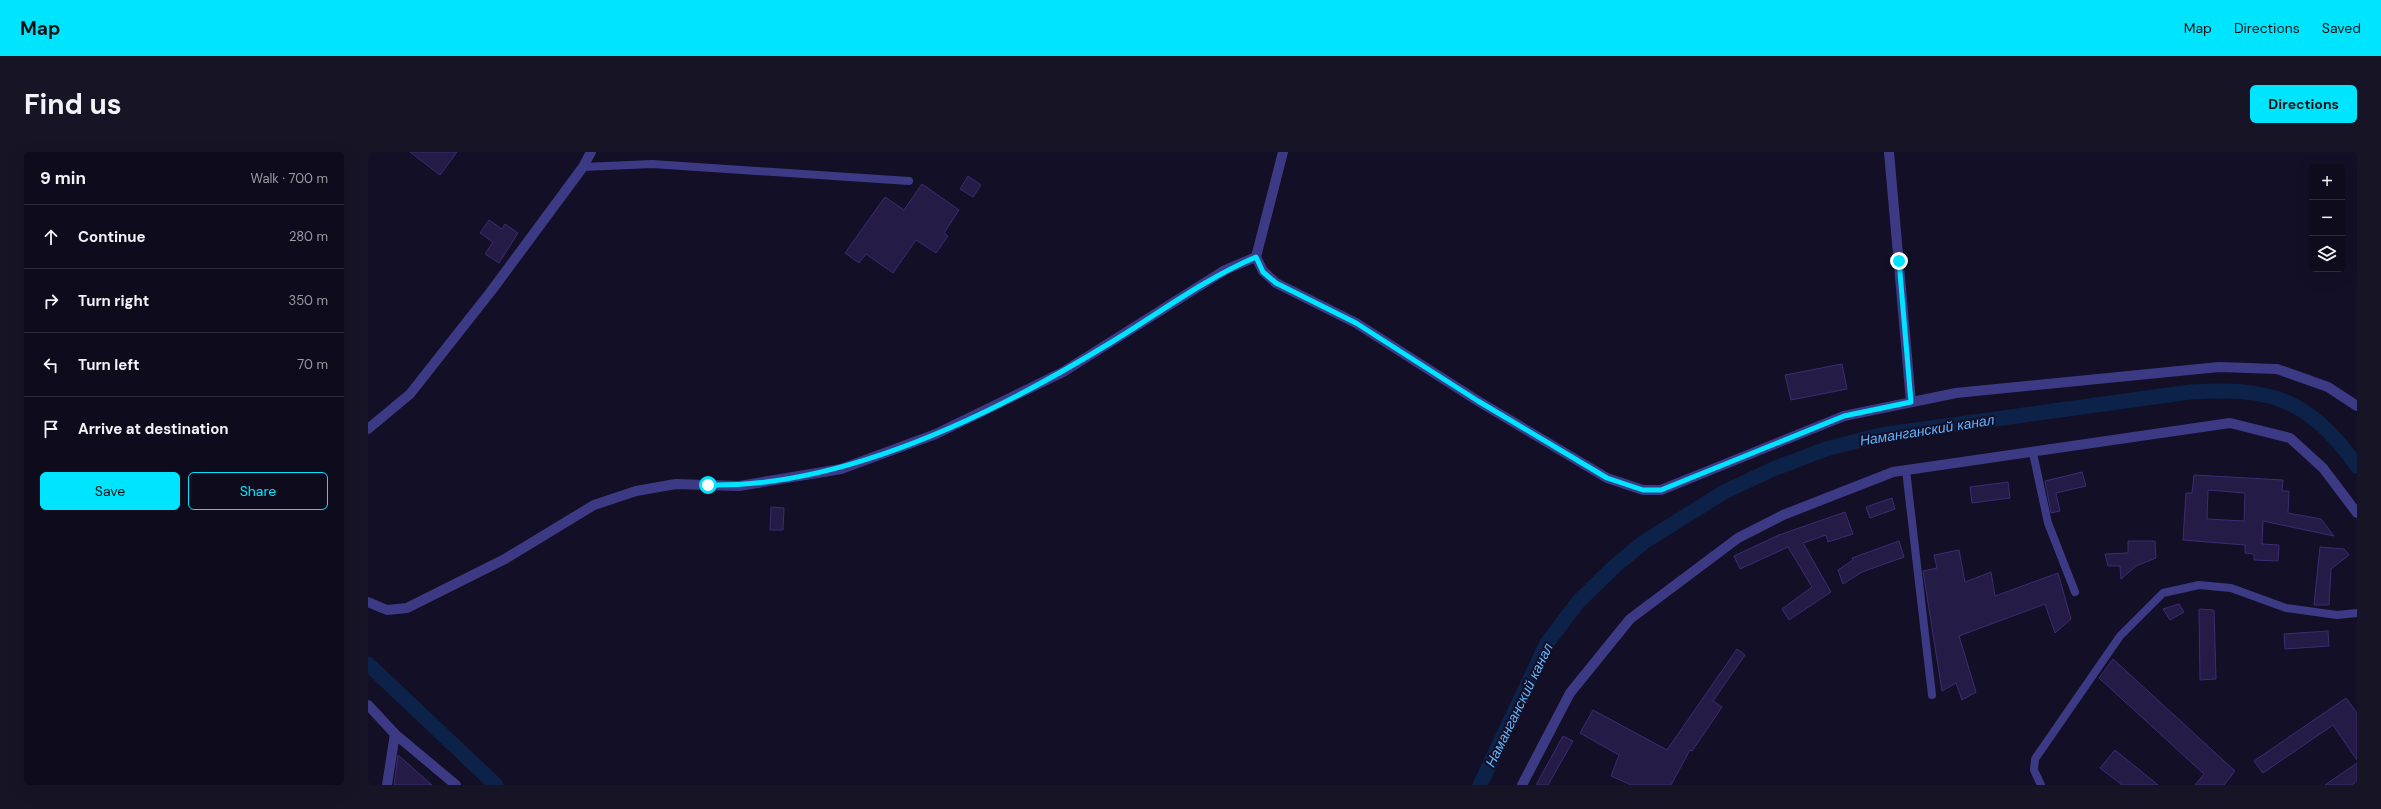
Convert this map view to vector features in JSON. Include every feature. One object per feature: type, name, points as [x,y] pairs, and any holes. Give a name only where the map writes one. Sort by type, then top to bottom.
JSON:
[{"type":"street","points":[[368,429],[410,394],[492,290],[583,167],[591,152]]},
{"type":"street","points":[[1283,152],[1256,257],[1263,272],[1276,283],[1356,323],[1478,401],[1607,478],[1643,490],[1661,490],[1844,416],[1956,393],[2219,367],[2277,369],[2328,387],[2357,406]]},
{"type":"street","points":[[1889,152],[1911,402]]},
{"type":"street","points":[[368,602],[386,610],[407,608],[505,559],[594,505],[636,491],[676,484],[739,486],[841,468],[936,434],[1063,372],[1225,270],[1256,257]]},
{"type":"street","points":[[1522,785],[1570,694],[1630,619],[1738,538],[1783,515],[1893,472],[2033,453],[2230,423],[2290,438],[2323,468],[2357,513]]},
{"type":"street","points":[[368,705],[395,734],[456,785]]},
{"type":"street","points":[[387,785],[395,734]]},
{"type":"lane","points":[[583,167],[652,164],[909,181]]},
{"type":"lane","points":[[2033,453],[2048,523],[2076,592]]},
{"type":"lane","points":[[1906,470],[1932,695]]},
{"type":"lane","points":[[2041,785],[2034,770],[2035,759],[2120,636],[2162,593],[2199,585],[2231,588],[2286,608],[2337,615],[2357,613]]},
{"type":"building","points":[[410,152],[457,152],[440,175]]},
{"type":"building","points":[[968,176],[981,185],[973,197],[960,189]]},
{"type":"building","points":[[922,184],[959,210],[944,233],[948,236],[936,253],[916,240],[893,273],[866,254],[859,263],[845,253],[885,197],[904,210]]},
{"type":"building","points":[[489,220],[502,229],[505,224],[518,233],[499,263],[485,254],[493,242],[480,233]]},
{"type":"building","points":[[1842,364],[1847,389],[1791,400],[1785,375]]},
{"type":"building","points":[[2082,472],[2086,486],[2056,493],[2060,511],[2051,513],[2045,481]]},
{"type":"building","points":[[2194,475],[2283,480],[2282,491],[2289,491],[2288,513],[2321,519],[2334,536],[2263,521],[2262,544],[2279,545],[2278,561],[2254,560],[2254,554],[2245,553],[2245,545],[2183,540],[2186,493],[2192,493]],"holes":[[[2208,490],[2245,493],[2244,521],[2207,519]]]},
{"type":"building","points":[[2008,482],[2010,498],[1972,503],[1970,487]]},
{"type":"building","points":[[1892,498],[1895,509],[1870,518],[1866,507]]},
{"type":"building","points":[[771,507],[784,508],[783,530],[770,530]]},
{"type":"building","points":[[1845,512],[1853,534],[1828,542],[1826,535],[1803,543],[1831,592],[1789,620],[1782,609],[1812,587],[1788,547],[1740,569],[1734,556],[1779,535]]},
{"type":"building","points":[[1899,541],[1904,557],[1862,572],[1843,584],[1838,570],[1853,560],[1852,558]]},
{"type":"building","points":[[2128,541],[2155,541],[2156,558],[2136,566],[2121,579],[2120,566],[2108,566],[2105,554],[2128,553]]},
{"type":"building","points":[[2320,547],[2344,549],[2349,555],[2331,569],[2329,605],[2314,605]]},
{"type":"building","points":[[1959,550],[1965,582],[1991,572],[1995,596],[2058,573],[2071,619],[2055,633],[2045,604],[1959,636],[1976,692],[1962,700],[1956,683],[1942,691],[1923,571],[1937,568],[1934,555]]},
{"type":"building","points":[[2179,604],[2184,612],[2170,620],[2163,609]]},
{"type":"building","points":[[2199,609],[2214,610],[2216,679],[2200,680]]},
{"type":"building","points":[[2328,631],[2329,646],[2285,649],[2284,634]]},
{"type":"building","points":[[1737,649],[1745,655],[1713,701],[1722,707],[1692,751],[1690,750],[1671,785],[1631,785],[1611,776],[1619,755],[1580,733],[1593,710],[1667,750]]},
{"type":"building","points":[[2113,659],[2235,771],[2224,785],[2195,785],[2204,774],[2099,678]]},
{"type":"building","points":[[2346,698],[2357,713],[2357,760],[2333,725],[2263,773],[2254,761]]},
{"type":"building","points":[[1563,736],[1573,741],[1548,785],[1536,785]]},
{"type":"building","points":[[2115,750],[2158,785],[2122,785],[2100,768]]},
{"type":"building","points":[[398,755],[432,785],[394,785]]},
{"type":"building","points":[[2357,763],[2357,781],[2352,785],[2325,785]]},
{"type":"waterway","name":"Наманганский канал","points":[[1480,785],[1547,643],[1578,602],[1615,566],[1644,542],[1724,492],[1773,469],[1826,449],[1880,435],[2190,392],[2218,391],[2266,395],[2286,402],[2304,411],[2322,425],[2339,443],[2357,466]]},
{"type":"waterway","name":"Наманганский канал","points":[[368,664],[496,785]]},
{"type":"route","points":[[708,485],[739,486],[841,468],[936,434],[1063,372],[1154,317],[1225,270],[1256,257],[1263,272],[1276,283],[1356,323],[1478,401],[1607,478],[1643,490],[1661,490],[1844,416],[1911,402],[1899,261]]}]
